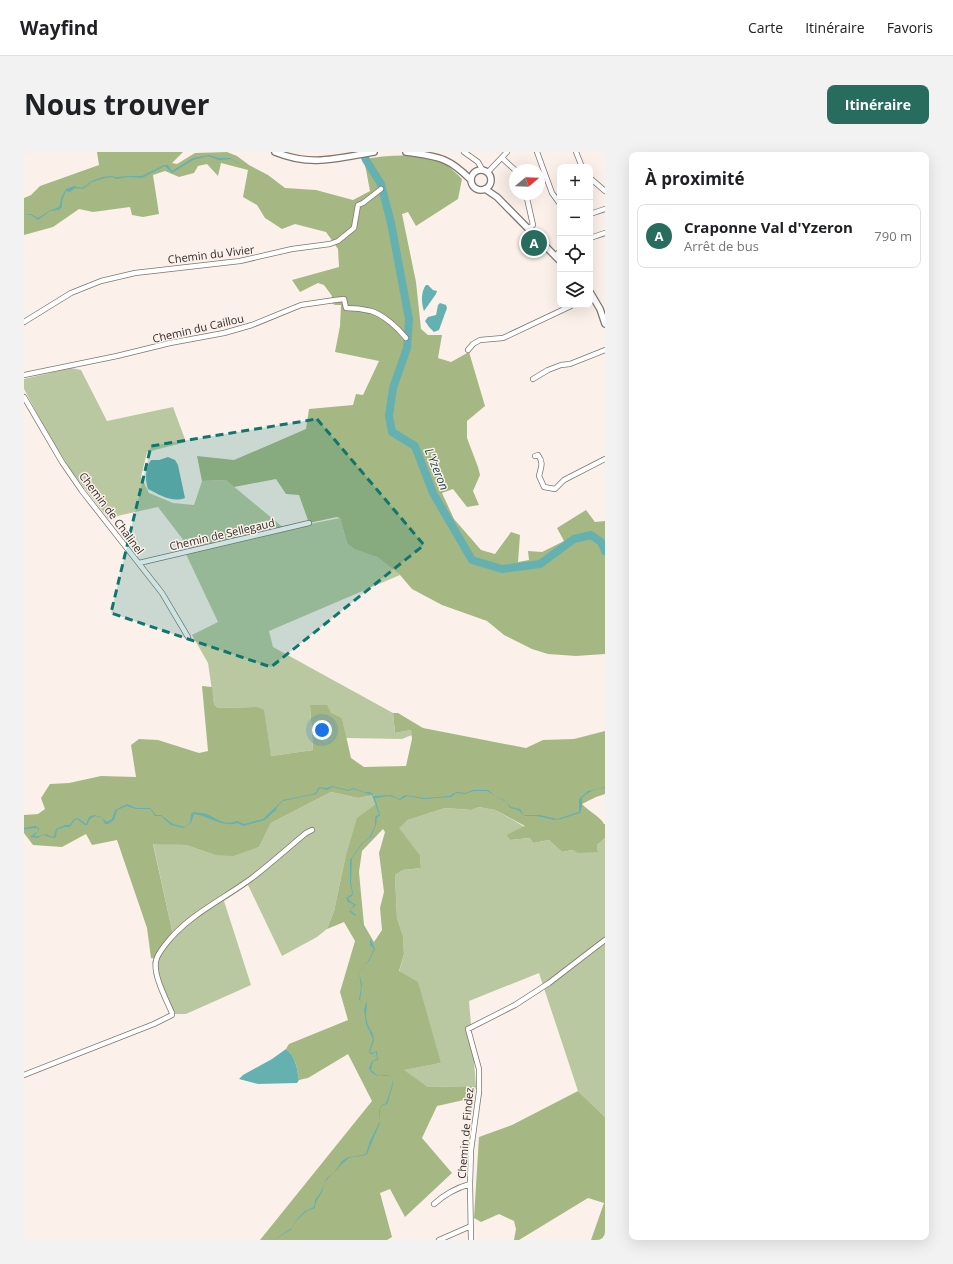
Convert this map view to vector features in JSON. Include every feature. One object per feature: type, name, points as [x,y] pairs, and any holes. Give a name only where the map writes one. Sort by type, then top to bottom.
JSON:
[{"type":"main road","points":[[275,152],[290,158],[318,161],[374,152]]},
{"type":"main road","points":[[406,152],[439,157],[452,163],[461,169],[471,180],[471,183],[479,190],[485,189],[491,182]]},
{"type":"main road","points":[[461,169],[475,171],[482,170],[488,172],[497,197]]},
{"type":"main road","points":[[471,180],[475,171]]},
{"type":"main road","points":[[485,189],[497,197],[555,256]]},
{"type":"main road","points":[[593,298],[600,309],[605,324]]},
{"type":"street","points":[[464,152],[478,162],[482,170]]},
{"type":"street","points":[[488,172],[507,152]]},
{"type":"street","points":[[538,152],[552,192],[557,200]]},
{"type":"street","points":[[576,152],[581,164]]},
{"type":"street","points":[[502,158],[509,164]]},
{"type":"street","points":[[593,181],[605,191]]},
{"type":"street","name":"Chemin du Vivier","points":[[24,322],[71,293],[110,279],[153,270],[240,261],[280,251],[330,244],[338,241],[354,228],[358,205],[363,203],[381,189]]},
{"type":"street","points":[[527,200],[533,225],[528,229]]},
{"type":"street","points":[[593,213],[605,208]]},
{"type":"street","points":[[593,237],[605,233]]},
{"type":"street","name":"Chemin du Caillou","points":[[24,375],[117,356],[170,343],[224,333],[301,305],[344,299],[346,308],[361,309],[378,314],[402,332],[406,338]]},
{"type":"street","points":[[468,350],[473,344],[480,340],[503,338],[567,308]]},
{"type":"street","points":[[533,379],[548,370],[561,365],[570,364],[605,350]]},
{"type":"street","name":"Chemin de Chalinel","points":[[24,397],[62,462],[82,491],[139,563],[169,605],[188,637]]},
{"type":"street","points":[[535,456],[538,455],[543,464],[539,476],[544,487],[554,489],[564,480],[605,459]]},
{"type":"street","name":"Chemin de Sellegaud","points":[[139,563],[309,523]]},
{"type":"street","points":[[24,1075],[154,1024],[172,1015],[155,967],[156,959],[173,935],[193,917],[250,879],[306,833],[312,830]]},
{"type":"street","name":"Chemin de Findez","points":[[472,1240],[470,1184],[471,1150],[479,1092],[479,1069],[468,1029],[515,1005],[544,987],[605,940]]},
{"type":"street","points":[[434,1204],[443,1195],[457,1188],[470,1184]]},
{"type":"street","points":[[439,1240],[471,1226]]},
{"type":"highlighted area","points":[[317,419],[424,545],[271,667],[111,613],[151,446]]},
{"type":"green space","points":[[97,152],[183,152],[172,163],[177,164],[195,153],[227,152],[237,156],[249,165],[268,175],[285,188],[316,190],[353,200],[370,191],[364,159],[384,156],[416,156],[436,160],[452,169],[462,179],[458,199],[416,226],[408,212],[402,214],[416,282],[421,329],[428,335],[442,335],[438,358],[451,362],[469,352],[485,406],[467,421],[467,438],[480,475],[473,491],[479,505],[467,507],[453,489],[442,493],[454,519],[481,550],[495,554],[511,532],[520,535],[518,562],[529,560],[528,551],[542,552],[564,541],[557,528],[586,510],[595,522],[605,521],[605,654],[576,656],[548,654],[532,649],[504,635],[487,621],[442,605],[412,589],[400,575],[377,557],[355,549],[347,543],[340,518],[337,517],[309,523],[299,495],[286,494],[276,479],[234,487],[226,480],[202,481],[197,456],[234,460],[306,429],[309,409],[353,405],[356,394],[363,395],[379,361],[335,352],[340,326],[341,305],[335,305],[330,302],[332,296],[324,285],[318,283],[300,292],[292,280],[339,267],[338,249],[326,232],[295,224],[282,229],[265,218],[257,205],[243,197],[248,170],[221,163],[218,176],[207,164],[198,166],[194,173],[179,177],[165,171],[153,175],[159,214],[143,217],[132,215],[130,207],[93,212],[79,209],[53,227],[24,235],[24,198],[31,195],[40,186],[99,165]]},
{"type":"green space","points":[[71,368],[81,370],[107,421],[173,407],[186,442],[147,452],[141,477],[149,493],[173,503],[194,505],[202,481],[226,480],[285,529],[340,518],[347,543],[377,557],[400,575],[269,631],[273,647],[393,713],[395,733],[411,730],[412,735],[402,739],[346,738],[342,718],[310,706],[313,750],[271,756],[257,707],[218,708],[214,704],[208,663],[192,635],[218,622],[185,552],[191,550],[158,507],[108,518],[72,472],[48,434],[24,389],[24,379]]},
{"type":"green space","points":[[202,686],[212,687],[214,704],[218,708],[257,707],[264,710],[271,756],[313,750],[310,705],[327,705],[331,713],[342,718],[351,758],[364,767],[406,766],[412,739],[411,730],[395,733],[393,713],[398,713],[423,728],[526,748],[543,740],[574,739],[605,731],[605,794],[582,804],[605,824],[605,838],[597,845],[598,852],[578,853],[573,850],[562,852],[549,840],[533,843],[530,838],[510,840],[506,835],[525,826],[495,810],[479,807],[471,810],[445,808],[408,820],[399,828],[420,855],[421,868],[403,870],[395,875],[397,918],[403,936],[404,954],[399,971],[418,982],[441,1063],[404,1070],[428,1087],[476,1086],[473,1098],[437,1106],[422,1138],[452,1173],[405,1217],[390,1189],[380,1193],[392,1237],[387,1240],[260,1240],[372,1101],[348,1054],[308,1078],[299,1080],[294,1059],[286,1049],[289,1044],[348,1020],[340,992],[355,941],[344,922],[327,929],[334,911],[345,859],[357,818],[376,804],[374,795],[358,798],[331,792],[271,823],[259,847],[233,856],[215,855],[186,845],[153,844],[173,935],[156,959],[151,958],[147,928],[117,840],[92,845],[86,834],[62,847],[33,845],[24,833],[24,815],[38,814],[45,809],[41,798],[50,784],[69,783],[101,776],[136,777],[131,745],[139,739],[158,740],[199,753],[208,751]],"holes":[[[383,829],[385,832],[379,853],[384,892],[380,908],[382,930],[374,942],[364,925],[359,872],[362,851]]]},
{"type":"green space","points":[[331,792],[358,798],[374,795],[376,804],[345,859],[334,911],[327,929],[317,937],[282,956],[248,885],[224,901],[251,985],[186,1014],[170,1014],[159,988],[152,961],[156,959],[173,935],[153,843],[186,845],[215,855],[259,847],[271,823]]},
{"type":"green space","points":[[479,807],[495,810],[525,827],[506,835],[510,840],[530,838],[533,843],[549,840],[562,852],[573,850],[598,852],[597,845],[605,838],[605,1117],[578,1091],[539,973],[469,1001],[476,1086],[428,1087],[403,1070],[441,1063],[399,972],[404,954],[403,936],[397,918],[395,875],[403,870],[421,868],[420,855],[398,828],[408,820],[445,808],[471,810]]},
{"type":"green space","points":[[578,1091],[605,1117],[605,1240],[591,1240],[604,1203],[588,1198],[519,1240],[514,1240],[516,1229],[514,1221],[499,1214],[481,1222],[474,1218],[479,1137],[512,1125]]},
{"type":"water","points":[[209,155],[219,158],[230,158],[240,164],[231,159],[219,160],[208,156],[193,160],[172,173],[165,166],[142,178],[105,178],[92,182],[83,189],[75,188],[70,192],[66,191],[62,201],[62,207],[59,210],[50,211],[38,220],[31,215],[24,215],[31,214],[38,218],[49,211],[59,207],[66,189],[74,186],[82,188],[92,181],[102,177],[142,176],[164,165],[168,165],[172,171],[193,158]]},
{"type":"water","points":[[426,285],[437,291],[424,311],[422,297],[423,290]]},
{"type":"water","points":[[440,303],[446,305],[447,308],[439,330],[434,332],[425,321],[428,317],[436,315],[438,305]]},
{"type":"water","points":[[168,457],[175,460],[178,465],[185,498],[175,500],[162,496],[148,489],[146,474],[149,463],[151,460],[159,460]]},
{"type":"water","points":[[332,786],[348,790],[353,788],[364,792],[370,792],[374,796],[391,795],[399,799],[405,795],[425,798],[450,796],[457,792],[466,793],[473,790],[488,790],[506,802],[487,791],[474,791],[465,794],[456,793],[451,797],[424,799],[407,796],[400,800],[390,796],[375,798],[380,815],[377,818],[376,825],[371,837],[363,843],[352,858],[351,883],[353,893],[352,896],[348,898],[356,905],[350,910],[356,915],[355,916],[349,911],[354,905],[348,902],[346,898],[352,894],[350,883],[350,860],[362,843],[369,838],[375,826],[375,817],[379,814],[372,795],[353,789],[348,791],[333,787],[327,790],[320,788],[316,794],[283,801],[265,820],[243,826],[237,823],[226,824],[221,823],[194,814],[191,823],[184,828],[171,825],[161,816],[155,816],[150,809],[136,809],[127,806],[117,810],[114,820],[108,824],[105,824],[102,818],[95,816],[90,819],[87,825],[77,819],[70,827],[64,827],[57,830],[56,837],[53,838],[43,835],[54,836],[56,829],[65,825],[70,825],[76,818],[86,824],[89,817],[94,815],[101,817],[107,822],[112,819],[115,810],[127,804],[136,808],[150,808],[156,815],[161,815],[173,824],[185,827],[190,823],[191,814],[194,812],[207,814],[218,820],[229,823],[237,821],[244,824],[263,819],[283,800],[313,794],[319,787],[327,788]]},
{"type":"water","points":[[605,787],[592,791],[582,798],[580,813],[561,819],[554,820],[537,816],[525,816],[518,810],[510,808],[506,802],[511,807],[520,809],[524,815],[540,815],[557,819],[579,812],[579,799],[588,791]]},
{"type":"water","points":[[35,826],[39,828],[39,830],[34,836],[42,835],[37,838],[31,837],[38,831],[38,828],[24,828]]},
{"type":"water","points":[[370,938],[375,949],[369,961],[364,966],[374,949],[370,945]]},
{"type":"water","points":[[359,974],[362,984],[360,1000],[361,987]]},
{"type":"water","points":[[364,1002],[367,1003],[366,1019],[374,1037],[374,1042],[370,1052],[372,1053],[377,1051],[378,1060],[373,1061],[371,1070],[378,1076],[371,1072],[369,1068],[372,1061],[377,1059],[376,1052],[370,1054],[369,1052],[373,1039],[366,1024],[364,1010],[366,1003]]},
{"type":"water","points":[[286,1049],[292,1055],[296,1063],[299,1080],[297,1083],[258,1084],[239,1079],[243,1075],[272,1059]]},
{"type":"water","points":[[392,1079],[393,1086],[388,1103],[380,1109],[380,1121],[379,1110],[382,1105],[386,1103],[392,1087]]},
{"type":"water","points":[[380,1121],[367,1154],[362,1156],[351,1157],[347,1159],[325,1182],[322,1193],[316,1202],[315,1208],[307,1211],[297,1220],[291,1230],[273,1240],[292,1228],[297,1219],[305,1211],[314,1207],[315,1200],[321,1192],[326,1179],[334,1172],[343,1160],[349,1157],[363,1155],[366,1153]]},
{"type":"waterway","name":"L'Yzeron","points":[[363,152],[366,160],[381,184],[391,223],[409,319],[407,348],[393,388],[389,416],[392,432],[415,446],[433,493],[472,560],[502,569],[540,564],[574,539],[591,535],[601,542],[605,551]]},
{"type":"place","name":"Craponne Val d'Yzeron","points":[[534,243]]}]
